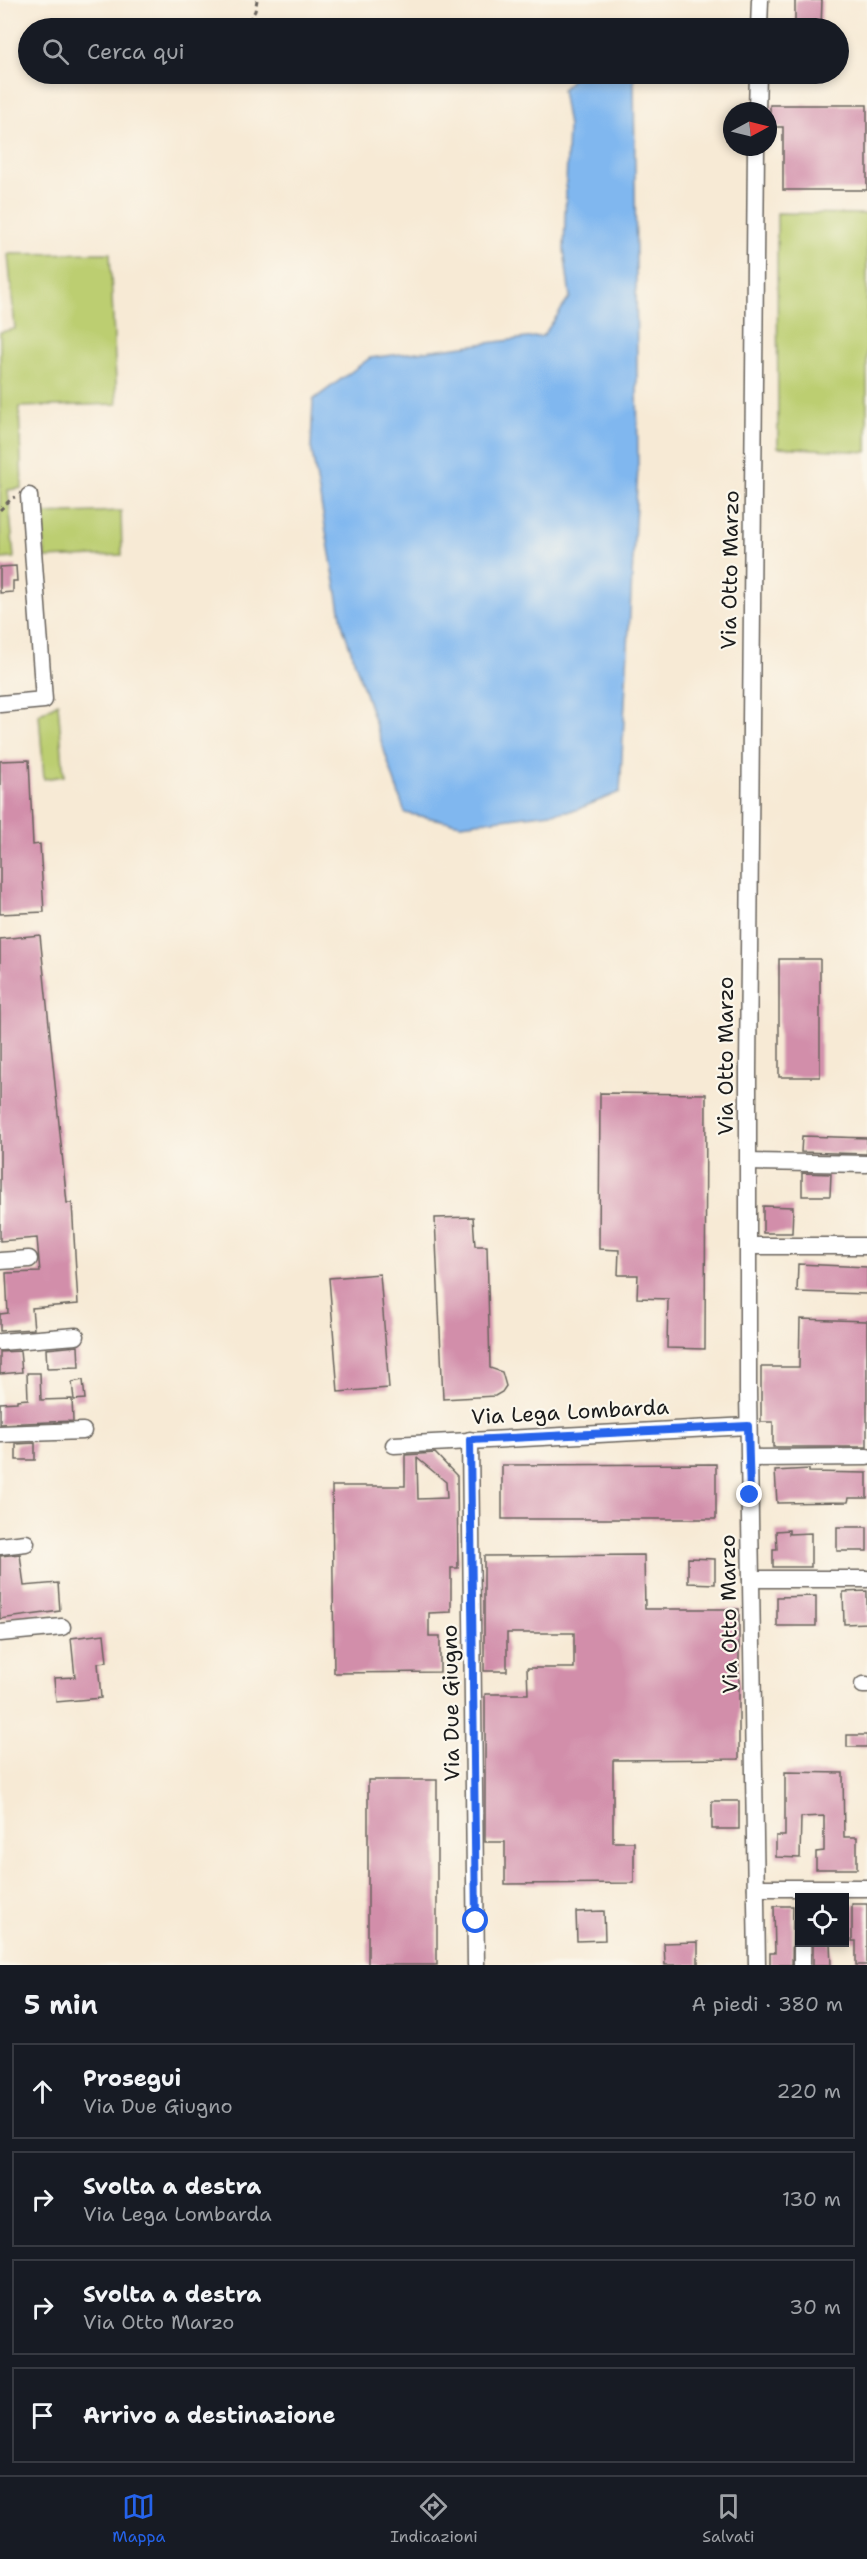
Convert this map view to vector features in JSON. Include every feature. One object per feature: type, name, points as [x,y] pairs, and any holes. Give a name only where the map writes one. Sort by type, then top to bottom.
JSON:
[{"type":"street","points":[[759,18],[760,0]]},
{"type":"street","points":[[757,102],[758,84]]},
{"type":"street","name":"Via Otto Marzo","points":[[756,156],[748,1426],[757,1965]]},
{"type":"street","points":[[0,704],[44,700],[29,496]]},
{"type":"street","points":[[748,1162],[867,1164]]},
{"type":"street","points":[[748,1246],[867,1246]]},
{"type":"street","points":[[0,1261],[28,1260]]},
{"type":"street","points":[[0,1342],[76,1336]]},
{"type":"street","name":"Via Lega Lombarda","points":[[394,1445],[748,1426]]},
{"type":"street","points":[[0,1434],[83,1431]]},
{"type":"street","name":"Via Due Giugno","points":[[470,1440],[476,1965]]},
{"type":"street","points":[[749,1458],[867,1457]]},
{"type":"street","points":[[0,1546],[26,1544]]},
{"type":"street","points":[[751,1579],[867,1579]]},
{"type":"street","points":[[0,1633],[62,1627]]},
{"type":"street","points":[[756,1888],[803,1893],[867,1888]]},
{"type":"street","points":[[802,1947],[802,1965]]},
{"type":"path","points":[[250,18],[255,11],[257,0]]},
{"type":"green space","points":[[777,213],[867,214],[867,452],[778,447]]},
{"type":"green space","points":[[110,253],[117,404],[19,407],[22,488],[8,490],[14,558],[0,559],[0,332],[15,329],[8,254]]},
{"type":"green space","points":[[121,511],[122,555],[45,558],[42,514]]},
{"type":"green space","points":[[58,703],[64,776],[44,779],[39,714]]},
{"type":"water","points":[[567,84],[634,84],[638,468],[620,792],[576,810],[461,824],[405,813],[343,627],[311,447],[313,400],[370,358],[543,336],[570,297],[564,250],[568,126],[562,90]]},
{"type":"building","points":[[795,0],[822,0],[821,18],[795,18]]},
{"type":"building","points":[[777,105],[867,105],[867,190],[783,190],[783,127],[777,127]]},
{"type":"building","points":[[16,566],[17,581],[13,581],[13,592],[0,593],[0,567]]},
{"type":"building","points":[[29,760],[33,845],[40,844],[44,912],[0,914],[0,761]]},
{"type":"building","points":[[40,935],[67,1203],[72,1203],[78,1304],[32,1308],[34,1329],[0,1331],[0,1314],[8,1313],[6,1273],[40,1272],[37,1238],[0,1241],[0,939]]},
{"type":"building","points":[[779,959],[820,959],[820,1077],[779,1077]]},
{"type":"building","points":[[600,1093],[706,1094],[705,1349],[667,1348],[668,1299],[637,1298],[638,1275],[618,1275],[619,1250],[599,1249]]},
{"type":"building","points":[[802,1136],[867,1138],[867,1154],[801,1152]]},
{"type":"building","points":[[802,1173],[831,1174],[830,1196],[802,1196]]},
{"type":"building","points":[[763,1206],[793,1207],[792,1233],[763,1233]]},
{"type":"building","points":[[473,1217],[475,1246],[487,1246],[490,1368],[502,1372],[506,1386],[495,1396],[443,1399],[435,1218]]},
{"type":"building","points":[[798,1264],[867,1267],[867,1294],[797,1292]]},
{"type":"building","points":[[380,1274],[389,1388],[338,1392],[329,1278]]},
{"type":"building","points":[[800,1319],[867,1321],[867,1447],[773,1447],[773,1422],[761,1422],[761,1367],[799,1367]]},
{"type":"building","points":[[78,1346],[79,1367],[47,1368],[46,1349]]},
{"type":"building","points":[[20,1351],[22,1372],[0,1374],[0,1352]]},
{"type":"building","points":[[27,1373],[40,1373],[41,1400],[72,1399],[73,1421],[0,1424],[0,1403],[28,1399]]},
{"type":"building","points":[[83,1380],[85,1399],[74,1400],[72,1382]]},
{"type":"building","points":[[35,1443],[35,1460],[16,1460],[16,1444]]},
{"type":"building","points":[[435,1453],[457,1476],[458,1568],[451,1568],[451,1612],[429,1613],[429,1636],[440,1636],[440,1672],[334,1673],[332,1486],[405,1486],[405,1455]],"holes":[[[417,1458],[446,1482],[447,1498],[418,1499]]]},
{"type":"building","points":[[716,1464],[716,1519],[502,1519],[502,1465]]},
{"type":"building","points":[[809,1469],[809,1472],[867,1473],[867,1498],[849,1498],[848,1502],[777,1503],[775,1471]]},
{"type":"building","points":[[837,1527],[867,1527],[867,1551],[837,1551]]},
{"type":"building","points":[[789,1530],[789,1534],[811,1533],[811,1567],[773,1567],[773,1549],[777,1549],[776,1531]]},
{"type":"building","points":[[20,1554],[24,1586],[58,1583],[60,1611],[0,1619],[0,1556]]},
{"type":"building","points":[[644,1555],[645,1609],[739,1609],[739,1759],[613,1760],[613,1842],[634,1842],[634,1883],[505,1884],[505,1842],[485,1842],[485,1694],[528,1694],[527,1668],[574,1668],[574,1633],[507,1633],[507,1671],[484,1671],[484,1556]]},
{"type":"building","points":[[688,1558],[715,1559],[715,1584],[688,1583]]},
{"type":"building","points":[[867,1591],[867,1623],[844,1624],[843,1592]]},
{"type":"building","points":[[816,1596],[816,1626],[777,1626],[777,1597]]},
{"type":"building","points":[[104,1634],[107,1662],[98,1663],[101,1698],[56,1702],[54,1678],[75,1677],[71,1638]]},
{"type":"building","points":[[847,1735],[867,1735],[867,1747],[847,1747]]},
{"type":"building","points":[[785,1772],[843,1773],[844,1837],[857,1837],[857,1869],[816,1869],[816,1852],[824,1851],[824,1816],[801,1817],[800,1858],[776,1857],[776,1836],[785,1836]]},
{"type":"building","points":[[368,1780],[437,1780],[437,1965],[368,1965]]},
{"type":"building","points":[[712,1801],[739,1801],[739,1829],[712,1829]]},
{"type":"building","points":[[852,1904],[867,1904],[867,1965],[856,1965],[856,1941],[852,1941]]},
{"type":"building","points":[[774,1906],[793,1906],[792,1965],[770,1965],[770,1953],[775,1953]]},
{"type":"building","points":[[604,1911],[605,1940],[577,1941],[576,1912]]},
{"type":"building","points":[[698,1942],[698,1965],[665,1965],[664,1943]]},
{"type":"building","points":[[813,1947],[830,1947],[831,1965],[813,1965]]},
{"type":"route","points":[[476,1921],[470,1440],[748,1426],[750,1495]]}]
